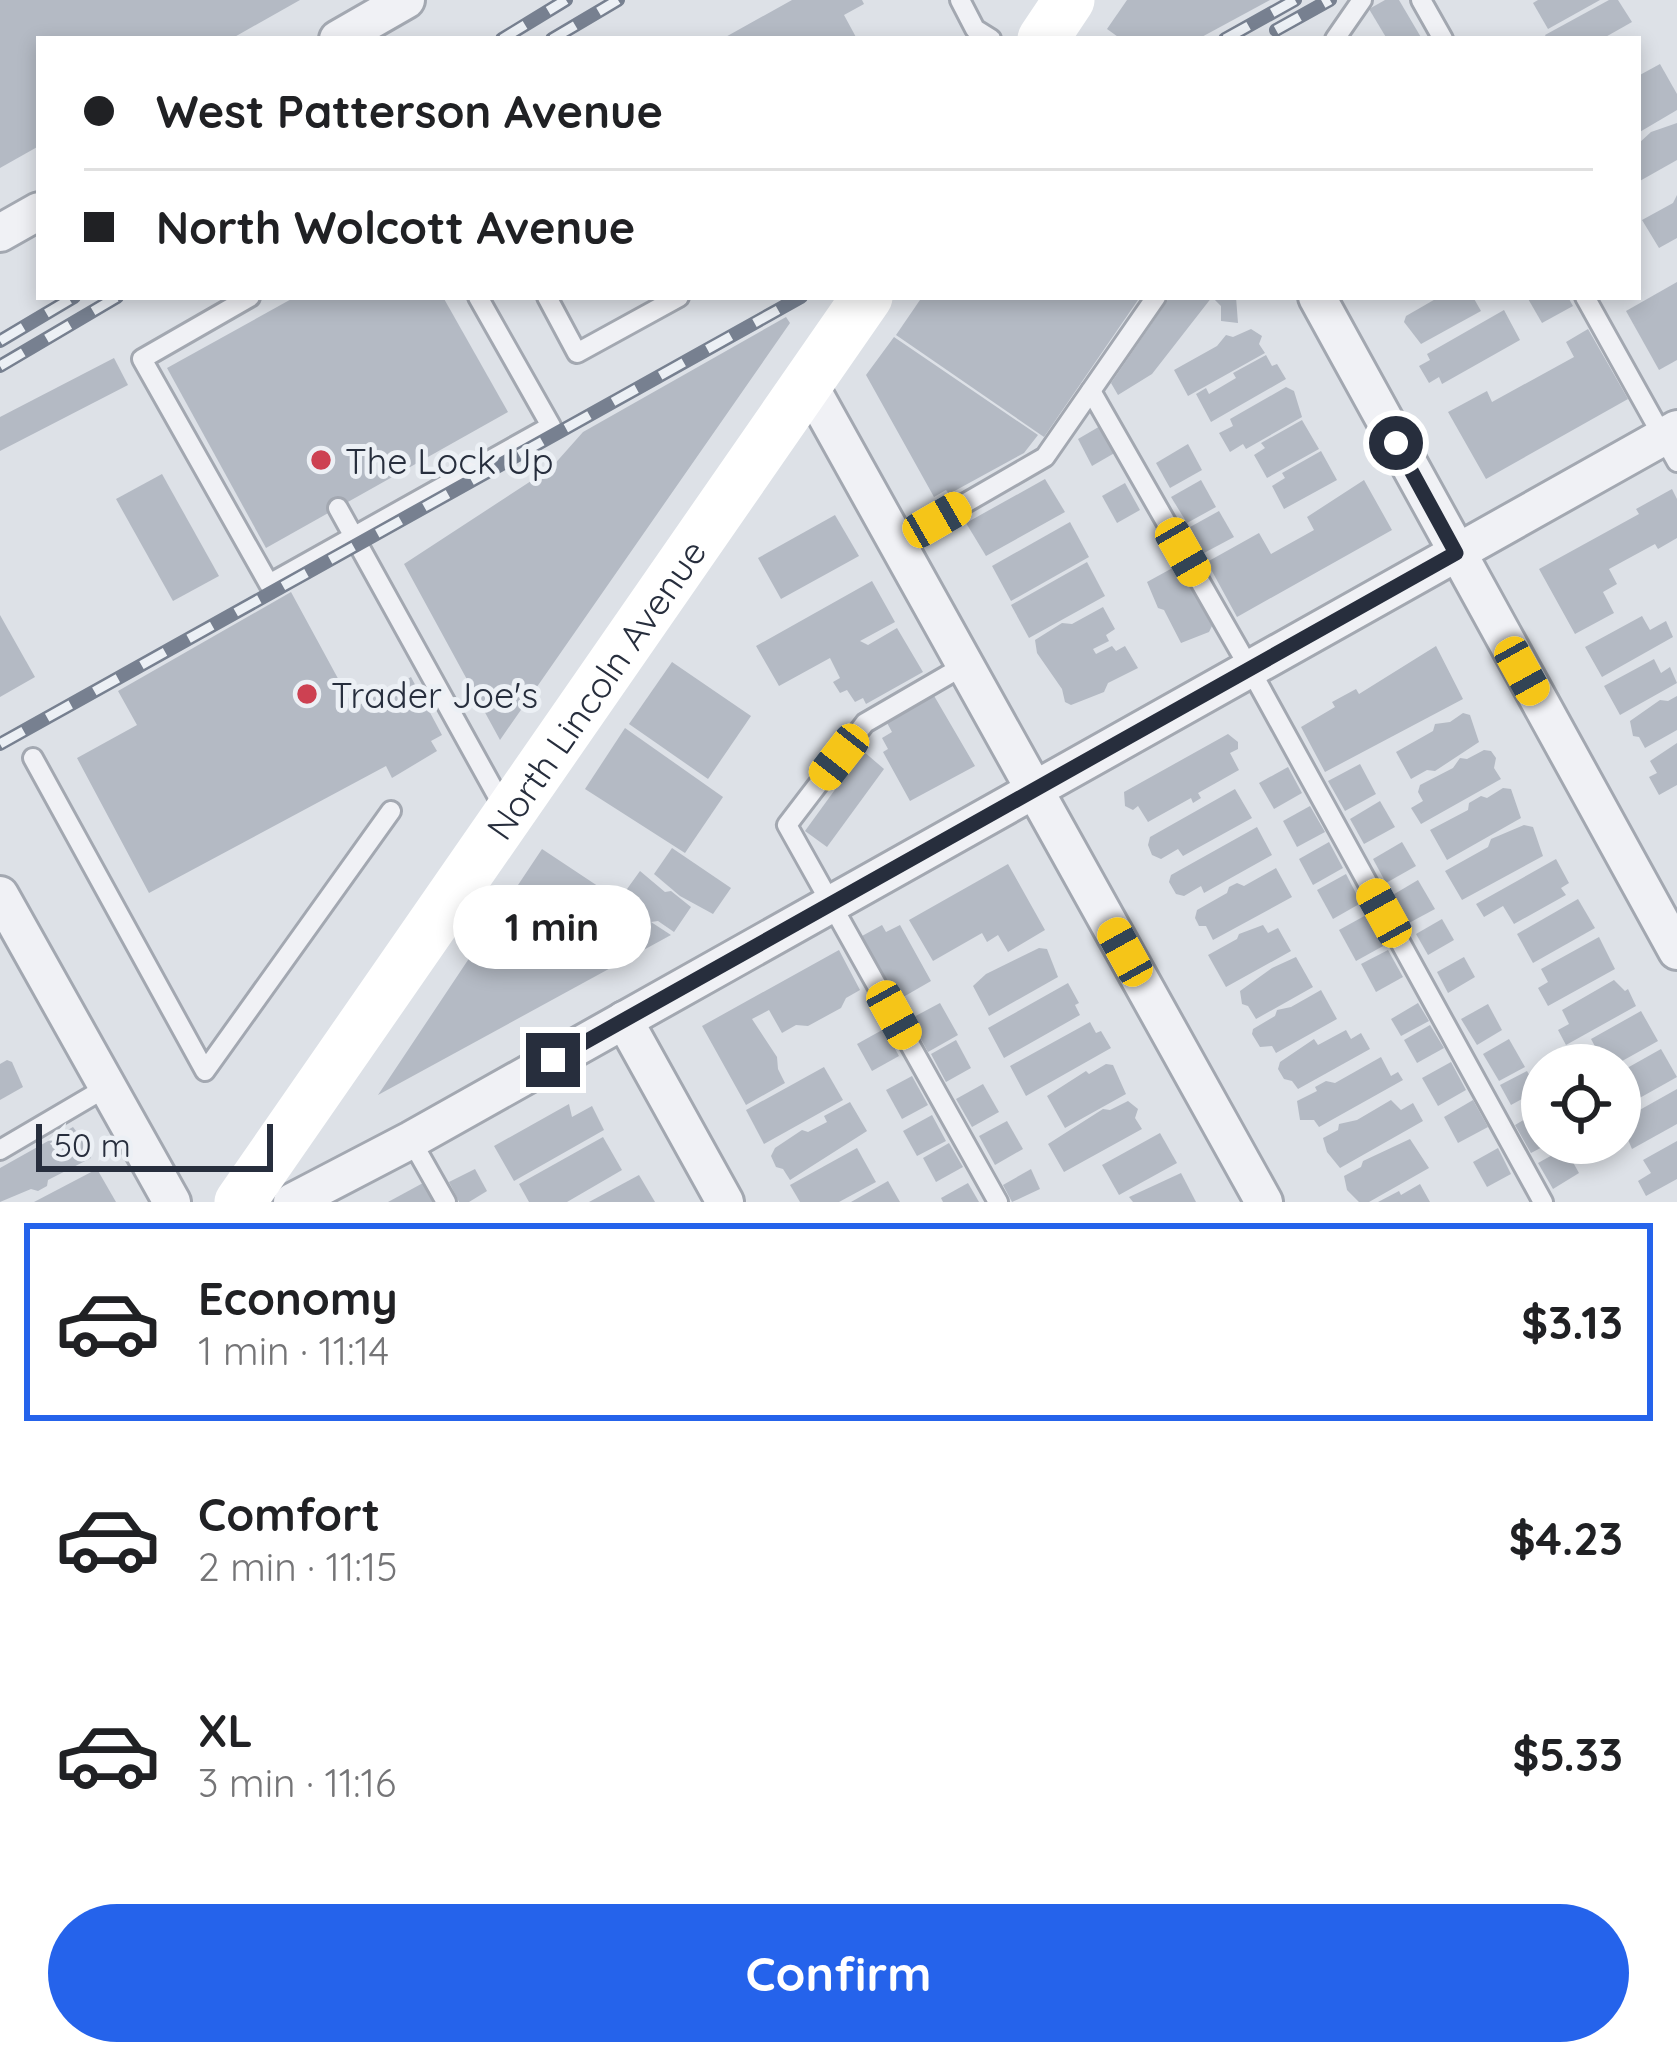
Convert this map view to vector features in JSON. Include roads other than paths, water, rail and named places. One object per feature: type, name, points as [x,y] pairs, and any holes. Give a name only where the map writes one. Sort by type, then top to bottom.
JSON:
[{"type":"main road","name":"North Lincoln Avenue","points":[[241,1202],[865,300]]},
{"type":"street","points":[[343,36],[406,0]]},
{"type":"street","points":[[0,233],[36,213]]},
{"type":"street","points":[[1319,300],[1677,951]]},
{"type":"street","points":[[808,382],[1264,1202]]},
{"type":"street","points":[[292,1202],[411,1140],[1456,553],[1672,443]]},
{"type":"street","points":[[0,895],[172,1202]]},
{"type":"street","points":[[624,1021],[724,1202]]},
{"type":"lane","points":[[960,0],[975,29],[986,36]]},
{"type":"lane","points":[[1337,36],[1362,0]]},
{"type":"lane","points":[[1421,0],[1440,36]]},
{"type":"lane","points":[[245,300],[142,359],[268,584],[551,426],[480,300]]},
{"type":"lane","points":[[549,300],[577,353],[674,300]]},
{"type":"lane","points":[[898,542],[1045,457],[1154,300]]},
{"type":"lane","points":[[1588,300],[1672,443]]},
{"type":"lane","points":[[1091,391],[1543,1202]]},
{"type":"lane","points":[[338,508],[510,817]]},
{"type":"lane","points":[[965,665],[865,723],[787,825],[998,1202]]},
{"type":"lane","points":[[32,758],[205,1071],[391,811]]},
{"type":"lane","points":[[0,1150],[107,1087]]},
{"type":"lane","points":[[411,1140],[446,1202]]},
{"type":"railway","points":[[507,36],[566,0]]},
{"type":"railway","points":[[557,36],[618,0]]},
{"type":"railway","points":[[1230,36],[1295,0]]},
{"type":"railway","points":[[1276,30],[1330,0]]},
{"type":"railway","points":[[0,341],[69,300]]},
{"type":"railway","points":[[0,366],[112,300]]},
{"type":"railway","points":[[0,744],[796,300]]},
{"type":"place","name":"The Lock Up","points":[[321,460]]},
{"type":"place","name":"Trader Joe's","points":[[307,694]]}]
